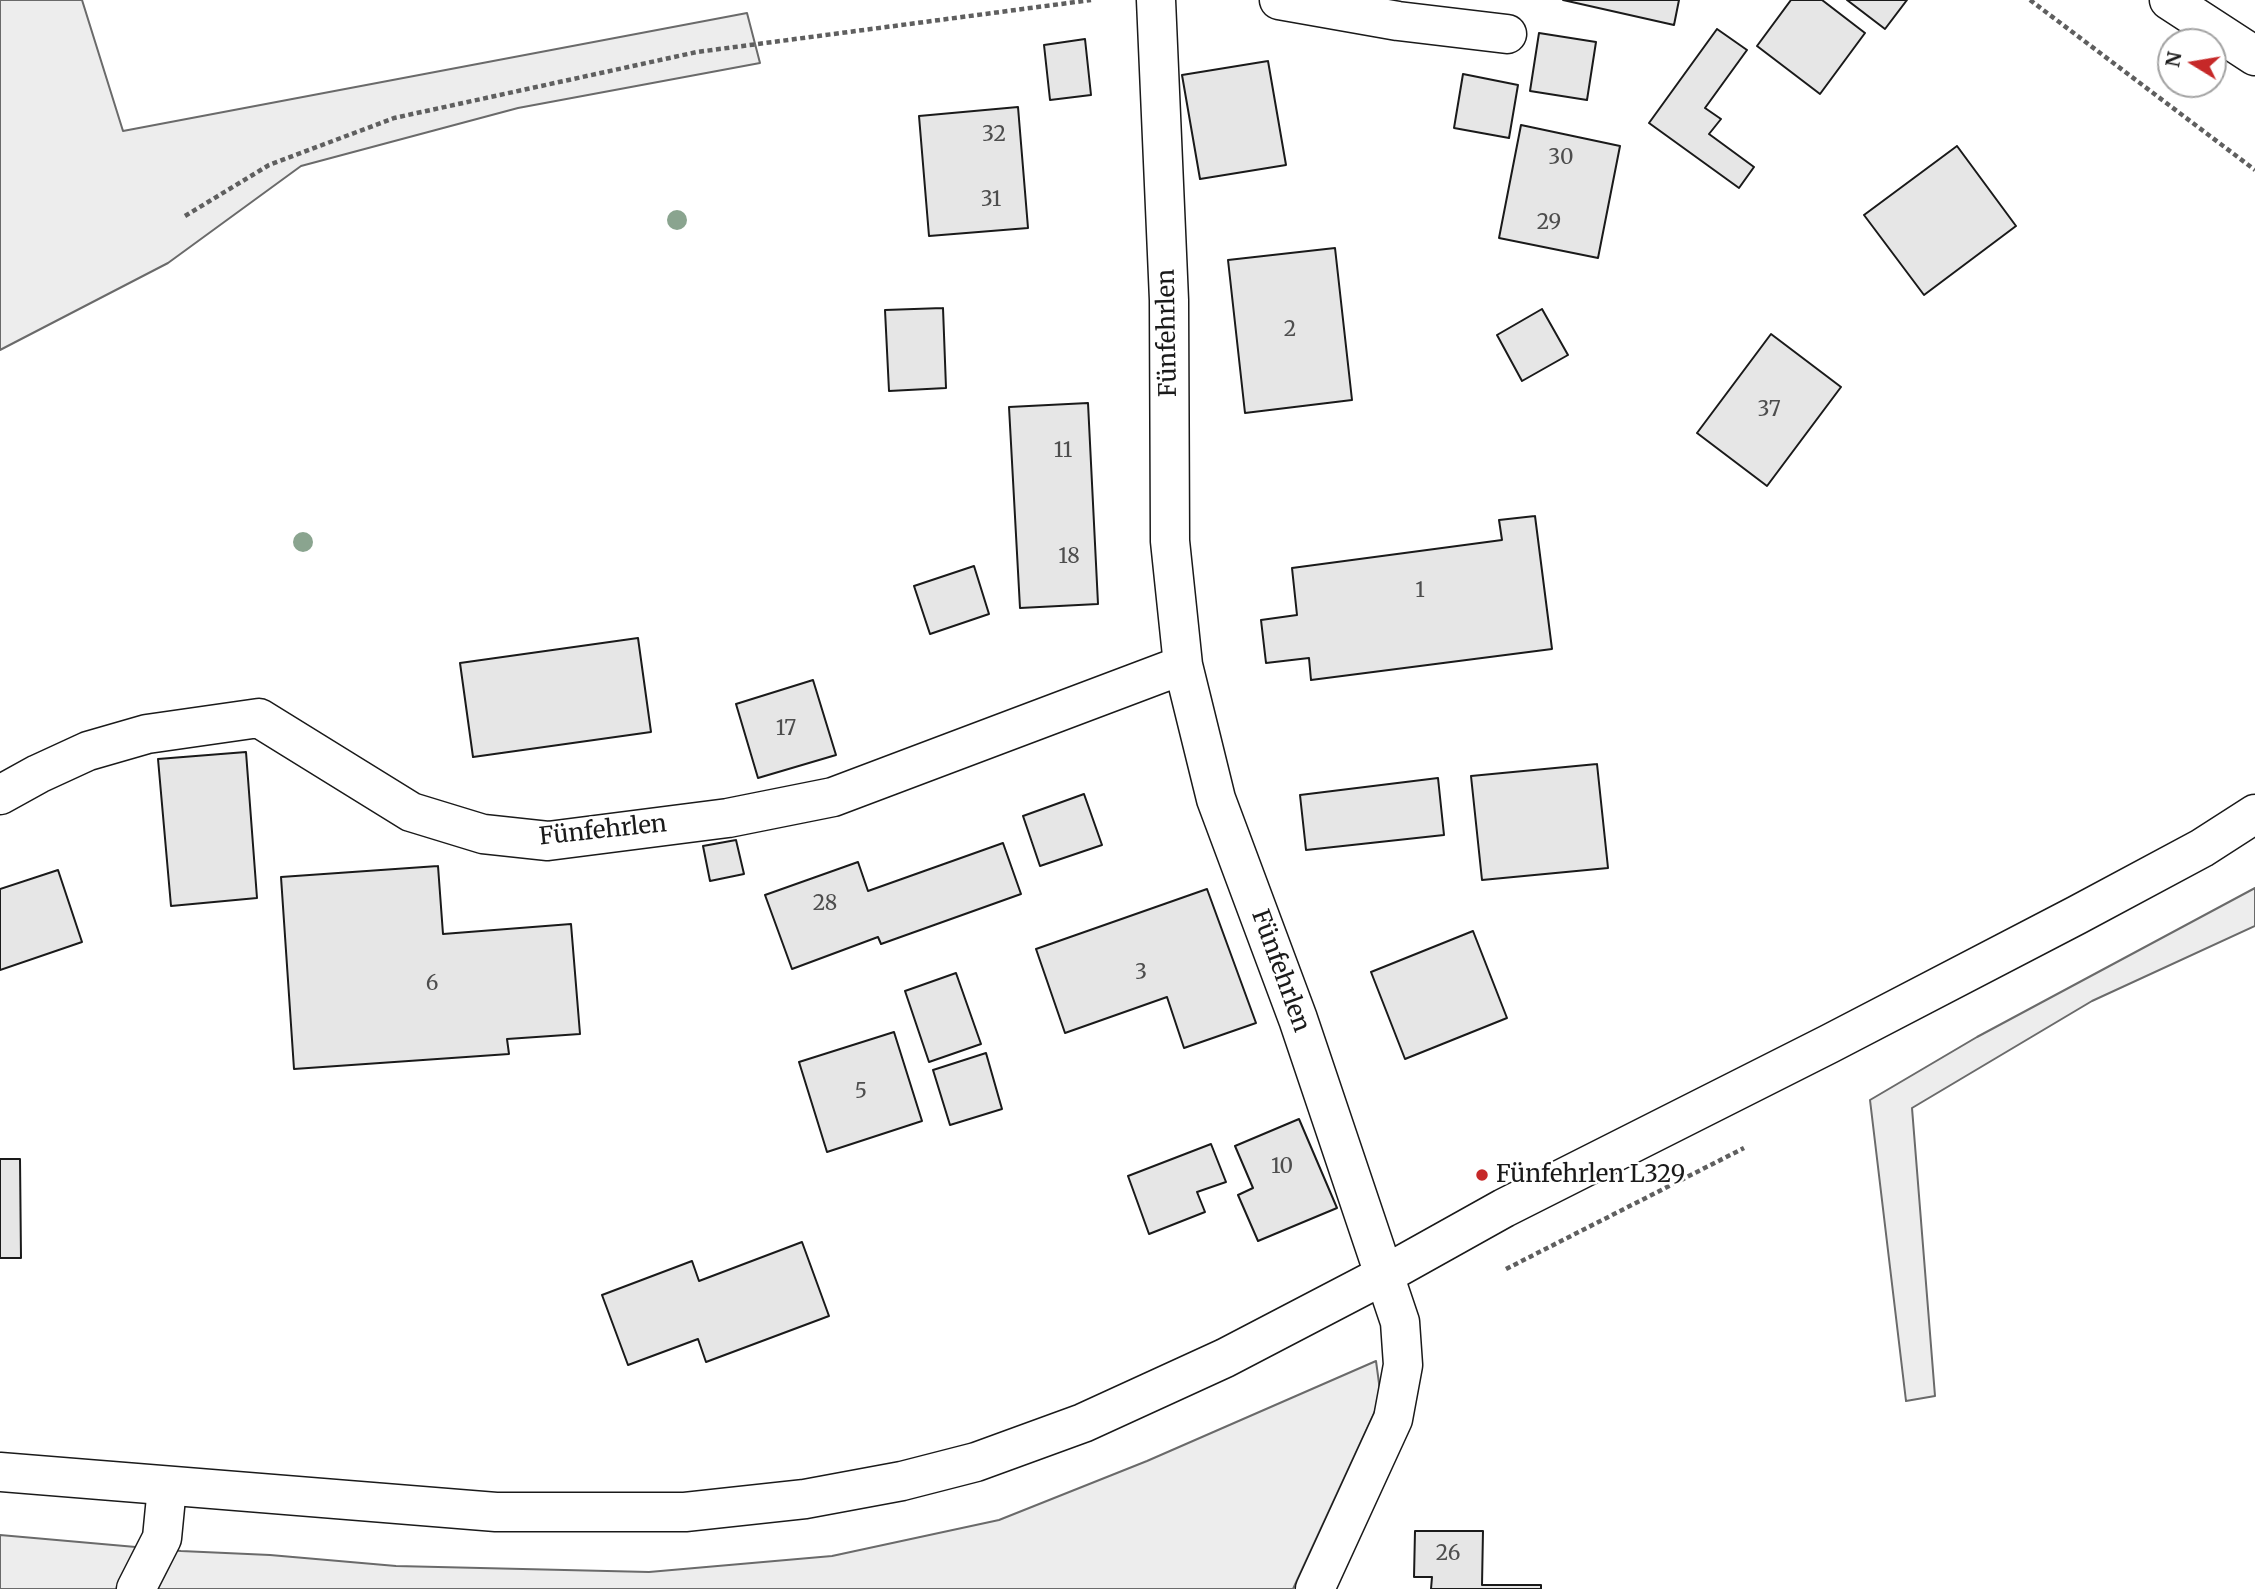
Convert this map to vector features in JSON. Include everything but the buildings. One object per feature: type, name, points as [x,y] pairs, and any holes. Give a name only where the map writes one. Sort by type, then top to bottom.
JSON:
[{"type":"main road","name":"Fünfehrlen","points":[[1156,0],[1169,300],[1170,541],[1183,665],[1216,799],[1298,1019],[1400,1322],[1404,1365],[1393,1419],[1315,1589]]},
{"type":"main road","points":[[1279,0],[1398,21],[1507,34]]},
{"type":"main road","points":[[2169,0],[2255,56]]},
{"type":"main road","name":"Fünfehrlen","points":[[0,795],[88,751],[111,744],[146,734],[259,718],[411,812],[483,834],[548,841],[728,818],[833,797],[1183,665]]},
{"type":"main road","points":[[0,1472],[496,1512],[685,1512],[829,1494],[902,1481],[976,1462],[1083,1423],[1225,1357],[1384,1275],[1504,1208],[1842,1038],[2077,915],[2202,848],[2255,814]]},
{"type":"main road","points":[[136,1589],[162,1538],[167,1487]]},
{"type":"path","points":[[185,216],[269,165],[394,118],[697,52],[1091,0]]},
{"type":"path","points":[[2030,0],[2255,170]]},
{"type":"shaded area","points":[[0,0],[82,0],[123,131],[747,13],[760,63],[518,108],[301,166],[168,263],[0,350]]},
{"type":"shaded area","points":[[2255,888],[2255,926],[2092,1001],[1912,1108],[1935,1396],[1906,1401],[1870,1100],[1977,1037]]},
{"type":"shaded area","points":[[1376,1361],[1381,1398],[1293,1589],[0,1589],[0,1535],[396,1566],[649,1572],[832,1556],[999,1520],[1147,1461]]},
{"type":"place","name":"Fünfehrlen L329","points":[[1482,1175]]}]
